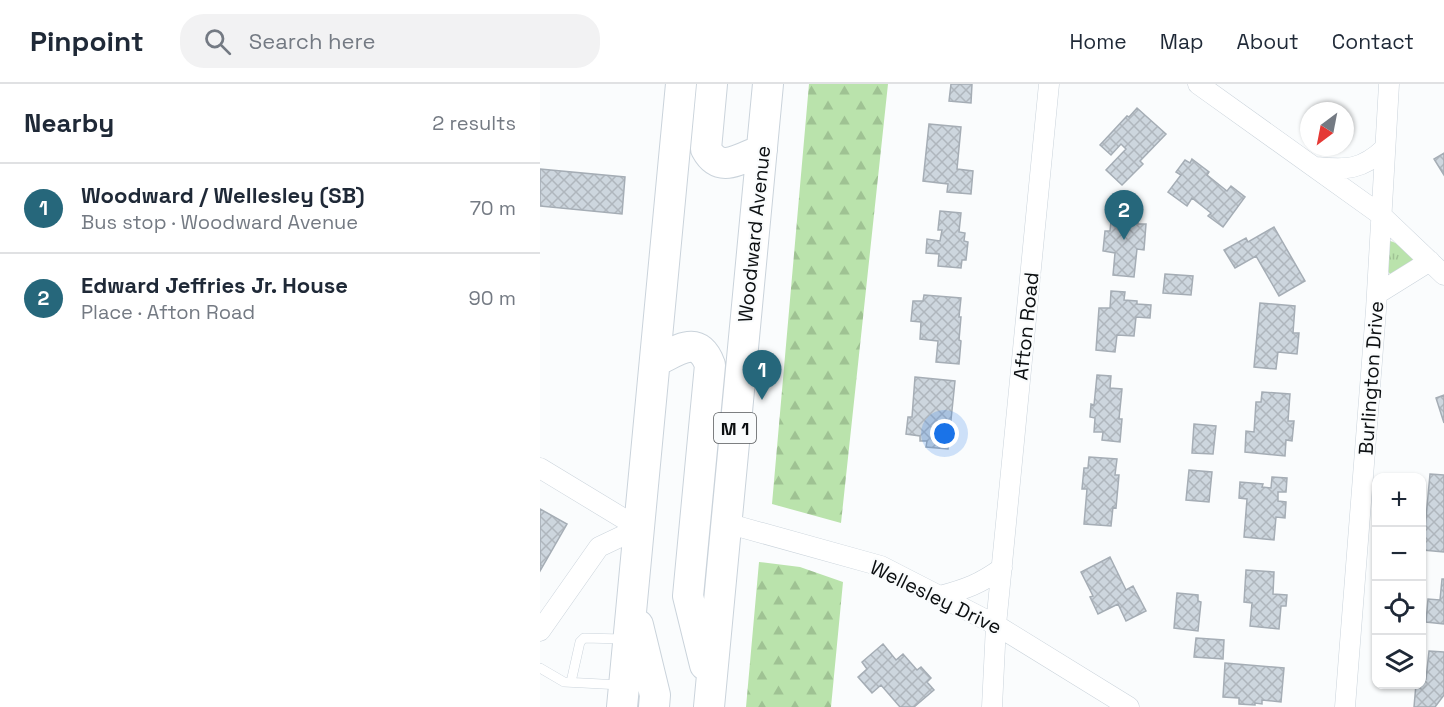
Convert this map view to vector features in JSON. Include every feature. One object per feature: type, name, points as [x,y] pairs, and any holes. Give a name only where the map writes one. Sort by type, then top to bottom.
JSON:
[{"type":"main road","points":[[623,696],[681,84]]},
{"type":"main road","points":[[712,84],[706,149],[710,157],[718,163],[728,163],[762,150]]},
{"type":"main road","name":"Woodward Avenue","points":[[710,698],[768,84]]},
{"type":"main road","points":[[656,361],[690,347],[698,348],[705,353],[710,365],[688,596],[710,698]]},
{"type":"main road","points":[[632,599],[655,695],[654,707]]},
{"type":"street","name":"Afton Road","points":[[993,707],[996,625],[1049,84]]},
{"type":"street","points":[[1198,84],[1381,215],[1437,268],[1377,294]]},
{"type":"street","name":"Burlington Drive","points":[[1346,707],[1377,294],[1389,84]]},
{"type":"street","points":[[1314,167],[1340,170],[1356,167],[1372,160],[1385,148]]},
{"type":"street","points":[[540,468],[639,528]]},
{"type":"street","name":"Wellesley Drive","points":[[726,522],[881,566],[996,625],[1129,707]]},
{"type":"street","points":[[541,627],[599,548],[639,528]]},
{"type":"street","points":[[940,596],[984,581],[1002,568]]},
{"type":"lane","points":[[571,682],[580,642],[584,638],[628,639]]},
{"type":"lane","points":[[540,669],[564,682],[623,696]]},
{"type":"green space","points":[[809,84],[888,84],[841,523],[772,504]]},
{"type":"green space","points":[[1390,241],[1404,248],[1415,261],[1395,275],[1390,274],[1387,270]]},
{"type":"green space","points":[[759,562],[800,567],[843,582],[831,707],[746,707]]},
{"type":"building","points":[[951,84],[972,84],[971,103],[949,101]]},
{"type":"building","points":[[1137,108],[1166,134],[1140,161],[1143,164],[1122,185],[1106,170],[1126,149],[1121,144],[1111,155],[1100,145]]},
{"type":"building","points":[[929,124],[961,127],[957,169],[973,171],[971,194],[947,192],[948,184],[923,181]]},
{"type":"building","points":[[1444,153],[1444,175],[1434,159]]},
{"type":"building","points":[[1192,159],[1209,172],[1207,175],[1227,191],[1231,186],[1245,197],[1223,227],[1208,216],[1211,213],[1192,198],[1187,206],[1168,192],[1181,175],[1176,172],[1185,160],[1190,163]]},
{"type":"building","points":[[540,169],[625,177],[622,214],[540,206]]},
{"type":"building","points":[[940,211],[961,213],[959,232],[965,233],[964,241],[968,242],[966,260],[962,260],[961,268],[938,266],[939,254],[926,253],[927,239],[940,241],[942,230],[938,230]]},
{"type":"building","points":[[1119,212],[1138,214],[1138,224],[1146,224],[1144,250],[1137,249],[1134,277],[1113,275],[1115,253],[1103,251],[1105,231],[1110,231],[1111,221],[1118,222]]},
{"type":"building","points":[[1274,227],[1305,281],[1279,296],[1256,256],[1235,268],[1224,250],[1246,238],[1248,242]]},
{"type":"building","points":[[1165,274],[1193,276],[1191,295],[1163,293]]},
{"type":"building","points":[[1111,291],[1125,292],[1124,300],[1151,305],[1150,318],[1136,317],[1134,336],[1117,335],[1115,352],[1096,350],[1099,308],[1110,308]]},
{"type":"building","points":[[924,295],[961,298],[959,364],[936,362],[938,341],[920,339],[921,322],[911,321],[913,301],[923,301]]},
{"type":"building","points":[[1260,303],[1295,306],[1293,333],[1299,333],[1297,354],[1278,352],[1276,369],[1254,367]]},
{"type":"building","points":[[1097,375],[1111,376],[1110,388],[1122,389],[1119,419],[1122,419],[1120,442],[1102,440],[1103,432],[1094,432],[1095,418],[1090,417],[1091,404],[1094,405]]},
{"type":"building","points":[[915,377],[955,381],[948,449],[926,447],[927,441],[920,441],[920,436],[906,434],[908,417],[912,417]]},
{"type":"building","points":[[1262,392],[1290,394],[1288,421],[1294,421],[1292,441],[1286,440],[1285,456],[1245,452],[1246,431],[1254,432],[1256,402],[1261,402]]},
{"type":"building","points":[[1444,395],[1444,423],[1436,398]]},
{"type":"building","points":[[1194,424],[1216,426],[1213,454],[1192,453]]},
{"type":"building","points":[[1089,457],[1117,459],[1115,475],[1119,475],[1116,508],[1113,507],[1111,526],[1084,524],[1087,489],[1082,489],[1084,468],[1088,468]]},
{"type":"building","points":[[1189,470],[1212,472],[1209,502],[1186,500]]},
{"type":"building","points":[[1430,474],[1444,475],[1444,552],[1426,550]]},
{"type":"building","points":[[1272,477],[1287,478],[1286,492],[1278,492],[1278,501],[1286,502],[1285,518],[1276,517],[1274,540],[1244,537],[1247,499],[1239,498],[1240,482],[1263,484],[1262,487],[1271,488]]},
{"type":"building","points":[[540,509],[567,524],[540,571]]},
{"type":"building","points":[[1110,557],[1126,590],[1133,586],[1146,611],[1126,621],[1118,604],[1098,614],[1090,597],[1093,596],[1081,572]]},
{"type":"building","points":[[1246,570],[1274,572],[1273,594],[1287,595],[1286,606],[1281,606],[1279,629],[1250,626],[1252,603],[1244,602]]},
{"type":"building","points":[[1442,579],[1444,579],[1444,624],[1426,622],[1428,599],[1440,600]]},
{"type":"building","points":[[1177,593],[1198,595],[1198,601],[1201,602],[1198,631],[1174,628]]},
{"type":"building","points":[[1196,638],[1224,640],[1223,659],[1194,657]]},
{"type":"building","points":[[883,644],[896,660],[903,654],[917,670],[921,667],[931,678],[927,682],[934,690],[914,707],[900,707],[881,685],[872,693],[858,677],[867,669],[862,662]]},
{"type":"building","points":[[1429,651],[1444,652],[1444,695],[1435,707],[1414,707],[1416,689],[1426,689]]},
{"type":"building","points":[[1225,663],[1284,668],[1281,702],[1262,700],[1262,704],[1239,704],[1239,698],[1223,697]]},
{"type":"place","name":"Edward Jeffries Jr. House","points":[[1124,240]]},
{"type":"place","name":"Woodward / Wellesley (SB)","points":[[762,400]]}]
